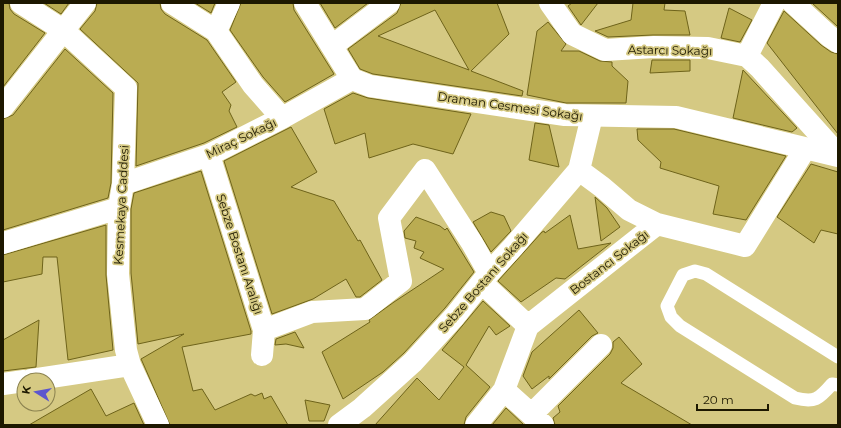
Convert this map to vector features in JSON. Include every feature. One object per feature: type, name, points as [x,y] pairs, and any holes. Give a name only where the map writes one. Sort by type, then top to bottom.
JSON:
[{"type":"street","name":"Kesmekaya Caddesi","points":[[21,3],[63,30],[126,88],[123,184],[119,208],[118,274],[126,350],[130,366],[158,425]]},
{"type":"street","points":[[3,107],[84,3]]},
{"type":"street","points":[[172,3],[216,31],[253,85],[282,118]]},
{"type":"street","points":[[216,31],[229,3]]},
{"type":"street","points":[[305,3],[332,46],[361,82]]},
{"type":"street","points":[[332,46],[389,3]]},
{"type":"street","name":"Astarcı Sokağı","points":[[550,3],[572,34],[605,50],[654,47],[708,48],[747,56]]},
{"type":"street","points":[[774,3],[747,56],[760,68],[838,156]]},
{"type":"street","points":[[793,3],[828,36],[838,42]]},
{"type":"street","name":"Miraç Sokağı","points":[[123,184],[209,155],[282,118],[361,82]]},
{"type":"street","name":"Draman Cesmesi Sokağı","points":[[361,82],[565,115],[676,117],[838,156]]},
{"type":"street","name":"Sebze Bostanı Sokağı","points":[[339,425],[362,408],[413,362],[455,316],[485,278],[579,170],[592,116]]},
{"type":"street","name":"Bostancı Sokağı","points":[[528,326],[657,224],[745,246],[805,149]]},
{"type":"street","name":"Sebze Bostanı Aralığı","points":[[209,155],[264,330],[262,355]]},
{"type":"street","points":[[264,330],[312,312],[365,310],[401,281],[389,218],[424,170],[472,243],[485,278],[528,326],[504,390],[476,425]]},
{"type":"street","points":[[579,170],[629,210],[657,224]]},
{"type":"street","points":[[3,243],[119,208]]},
{"type":"street","points":[[504,390],[538,419],[601,345]]},
{"type":"street","points":[[56,376],[130,366]]},
{"type":"street","points":[[3,384],[16,382]]},
{"type":"lane","points":[[838,357],[706,274],[695,271],[683,275],[667,306],[671,317],[680,326],[795,398],[808,401],[820,397],[832,384],[838,385]]},
{"type":"building","points":[[3,3],[9,3],[10,9],[14,14],[45,33],[3,87]]},
{"type":"building","points":[[44,3],[69,3],[61,14]]},
{"type":"building","points":[[97,3],[160,3],[161,9],[165,14],[207,40],[236,82],[222,92],[231,105],[229,111],[237,127],[204,143],[136,166],[138,83],[80,29],[95,11]]},
{"type":"building","points":[[195,3],[215,3],[211,13]]},
{"type":"building","points":[[241,3],[293,3],[294,10],[334,74],[285,102],[263,77],[230,30]]},
{"type":"building","points":[[320,3],[368,3],[335,28]]},
{"type":"building","points":[[401,3],[497,3],[509,34],[471,71],[523,91],[522,96],[373,74],[360,69],[348,49],[397,13]],"holes":[[[435,10],[469,70],[378,36]]]},
{"type":"building","points":[[572,3],[598,3],[581,25],[568,6]]},
{"type":"building","points":[[633,3],[665,3],[664,10],[685,11],[690,35],[608,37],[595,31],[631,20]]},
{"type":"building","points":[[812,3],[838,3],[838,27],[837,26]]},
{"type":"building","points":[[729,8],[752,20],[740,42],[721,38]]},
{"type":"building","points":[[784,11],[821,45],[831,52],[838,54],[838,134],[767,43]]},
{"type":"building","points":[[548,22],[566,44],[561,51],[579,51],[600,61],[612,62],[612,66],[628,81],[626,103],[566,103],[527,95],[537,31]]},
{"type":"building","points":[[65,49],[113,93],[111,183],[108,198],[3,230],[3,119],[13,115]]},
{"type":"building","points":[[652,60],[690,60],[690,71],[650,73]]},
{"type":"building","points":[[743,70],[797,128],[792,132],[733,118]]},
{"type":"building","points":[[353,93],[368,98],[471,114],[453,154],[413,144],[369,158],[365,133],[335,144],[324,109]]},
{"type":"building","points":[[535,123],[549,125],[559,167],[529,160]]},
{"type":"building","points":[[291,127],[317,172],[291,187],[334,201],[358,241],[360,240],[382,280],[360,297],[356,297],[346,279],[313,299],[272,314],[224,161]]},
{"type":"building","points":[[637,129],[674,129],[786,156],[746,220],[713,214],[719,186],[660,168],[661,162],[638,140]]},
{"type":"building","points":[[811,164],[838,172],[838,234],[821,230],[814,243],[777,217]]},
{"type":"building","points":[[201,171],[251,334],[182,347],[193,391],[202,389],[215,410],[251,394],[255,396],[262,393],[264,399],[271,396],[288,425],[170,425],[141,359],[184,334],[138,344],[131,273],[131,209],[134,193]]},
{"type":"building","points":[[595,197],[607,208],[620,227],[601,241]]},
{"type":"building","points":[[491,212],[504,216],[511,231],[491,252],[473,222]]},
{"type":"building","points":[[570,215],[578,249],[611,243],[565,279],[556,278],[521,302],[498,281],[542,232],[544,231],[545,233]]},
{"type":"building","points":[[416,217],[440,226],[445,230],[447,228],[474,272],[445,308],[404,353],[383,372],[343,399],[322,352],[370,322],[369,320],[394,302],[444,269],[420,258],[424,252],[414,248],[416,241],[405,238],[404,231]]},
{"type":"building","points":[[106,225],[106,275],[113,350],[68,360],[57,257],[43,257],[42,274],[3,282],[3,255]]},
{"type":"building","points":[[483,301],[510,326],[496,335],[489,326],[466,365],[490,387],[466,417],[464,425],[375,425],[417,378],[439,400],[464,367],[442,350]]},
{"type":"building","points":[[579,310],[598,333],[592,336],[549,379],[549,376],[532,389],[523,376],[532,352]]},
{"type":"building","points":[[39,320],[36,367],[3,371],[3,340]]},
{"type":"building","points":[[295,332],[304,348],[286,344],[275,345],[276,339]]},
{"type":"building","points":[[619,337],[642,364],[621,383],[692,425],[555,425],[553,418],[560,412],[558,406],[610,354],[613,348],[613,342]]},
{"type":"building","points":[[91,389],[106,416],[134,403],[144,425],[29,425],[51,412],[56,412],[56,409]]},
{"type":"building","points":[[305,400],[330,405],[324,421],[309,421]]},
{"type":"building","points":[[506,408],[524,425],[492,425]]}]
